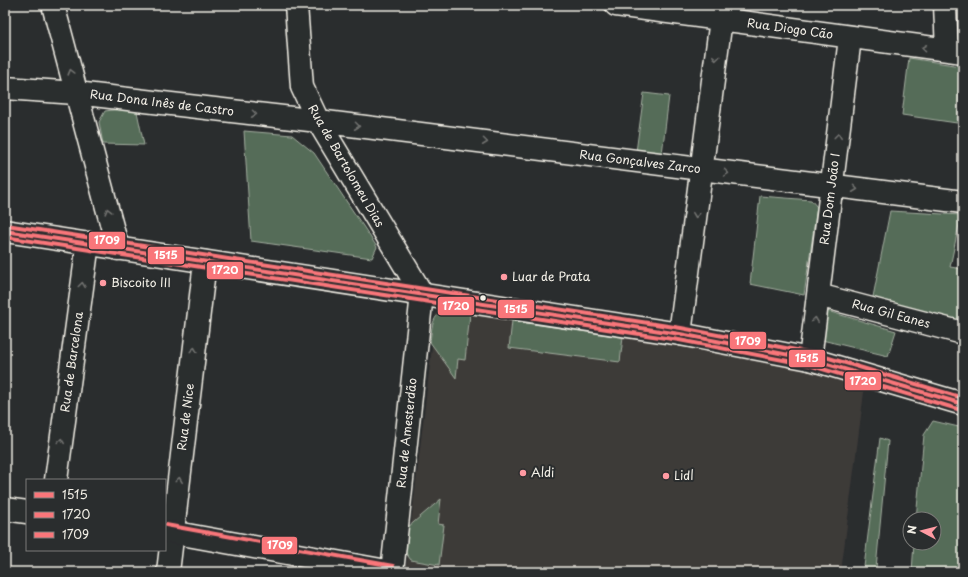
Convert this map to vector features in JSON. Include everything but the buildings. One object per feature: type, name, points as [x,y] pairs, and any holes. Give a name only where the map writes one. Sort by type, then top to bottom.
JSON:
[{"type":"street","points":[[53,5],[118,249]]},
{"type":"street","name":"Rua de Bartolomeu Dias","points":[[296,5],[302,87],[318,121],[422,294]]},
{"type":"street","name":"Rua Diogo Cão","points":[[616,5],[664,8],[721,19],[850,38],[955,51]]},
{"type":"street","points":[[945,5],[955,51]]},
{"type":"street","points":[[680,334],[721,19]]},
{"type":"street","name":"Rua Dom João I","points":[[810,359],[850,38]]},
{"type":"street","name":"Rua Dona Inês de Castro","points":[[5,88],[76,93],[318,121]]},
{"type":"street","name":"Rua Gonçalves Zarco","points":[[318,121],[963,202]]},
{"type":"street","points":[[5,231],[680,334],[810,359],[963,404]]},
{"type":"street","name":"Rua de Barcelona","points":[[56,479],[88,243]]},
{"type":"street","name":"Rua de Nice","points":[[168,572],[169,532],[205,262]]},
{"type":"street","name":"Rua de Amesterdão","points":[[392,572],[422,294]]},
{"type":"street","name":"Rua Gil Eanes","points":[[818,295],[963,333]]},
{"type":"street","points":[[5,509],[26,512]]},
{"type":"street","points":[[169,532],[392,572]]},
{"type":"shaded area","points":[[446,307],[629,333],[775,362],[856,381],[864,392],[841,572],[437,572],[406,566],[436,314]]},
{"type":"green space","points":[[909,58],[960,66],[957,123],[902,115]]},
{"type":"green space","points":[[644,93],[669,96],[662,154],[636,152]]},
{"type":"green space","points":[[136,107],[144,145],[103,144],[99,122],[105,111]]},
{"type":"green space","points":[[244,131],[292,135],[314,153],[377,247],[372,258],[251,241]]},
{"type":"green space","points":[[760,196],[811,200],[817,207],[804,295],[750,284]]},
{"type":"green space","points":[[890,211],[961,215],[950,267],[963,269],[963,325],[872,302]]},
{"type":"green space","points":[[447,311],[470,314],[465,360],[458,359],[456,378],[430,342],[432,327],[435,319],[442,312]]},
{"type":"green space","points":[[827,311],[896,331],[888,356],[822,340]]},
{"type":"green space","points":[[512,321],[623,337],[620,362],[509,348]]},
{"type":"green space","points":[[933,421],[963,428],[963,572],[912,572],[913,551],[942,551],[942,511],[917,511],[924,435]]},
{"type":"green space","points":[[880,438],[888,441],[876,568],[872,572],[869,572],[864,567]]},
{"type":"green space","points":[[441,499],[438,524],[444,525],[439,565],[411,560],[405,552],[407,528]]},
{"type":"transit line","name":"1709","points":[[6,225],[681,328],[812,353],[963,398]]},
{"type":"transit line","name":"1515","points":[[5,231],[680,334],[810,359],[963,404]]},
{"type":"transit line","name":"1720","points":[[5,237],[679,340],[809,365],[961,410]]},
{"type":"transit line","name":"1709","points":[[166,525],[393,566]]},
{"type":"place","name":"Luar de Prata","points":[[504,277]]},
{"type":"place","name":"Biscoito III","points":[[103,283]]},
{"type":"place","name":"Aldi","points":[[523,473]]},
{"type":"place","name":"Lidl","points":[[666,476]]}]
